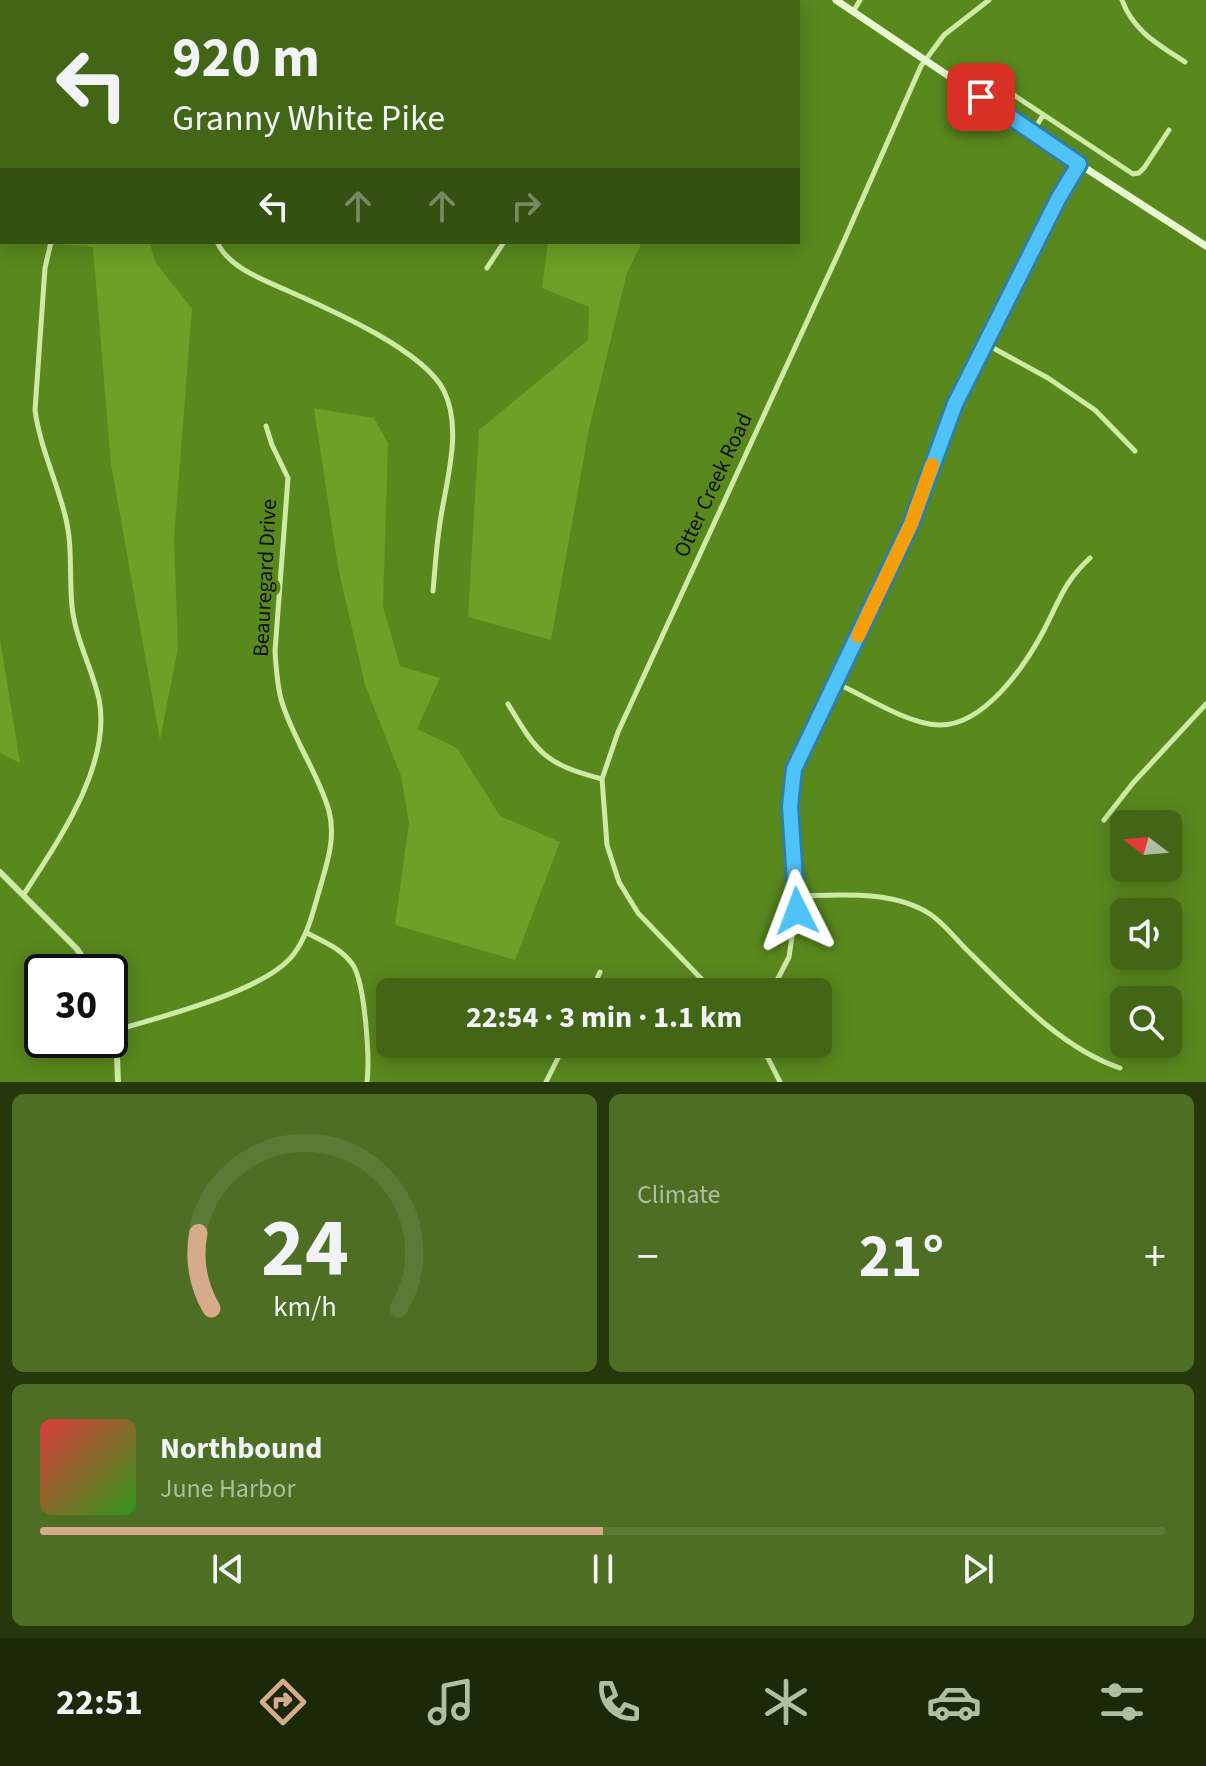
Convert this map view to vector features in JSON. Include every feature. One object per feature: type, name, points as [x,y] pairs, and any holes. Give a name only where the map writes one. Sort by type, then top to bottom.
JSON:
[{"type":"main road","points":[[836,0],[1206,246]]},
{"type":"street","points":[[853,12],[860,0]]},
{"type":"street","name":"Otter Creek Road","points":[[701,978],[638,913],[619,882],[607,845],[602,779],[618,732],[925,60],[950,30],[989,0]]},
{"type":"street","points":[[1122,0],[1140,30],[1185,62]]},
{"type":"street","points":[[982,74],[1133,174],[1141,171],[1169,130]]},
{"type":"street","points":[[1033,132],[1043,115]]},
{"type":"street","points":[[778,978],[789,957],[798,896],[790,806],[794,769],[911,524],[950,414],[1058,199],[1079,164]]},
{"type":"street","points":[[24,894],[62,835],[91,772],[101,734],[100,703],[72,607],[72,556],[65,515],[38,432],[35,410],[45,268],[51,244]]},
{"type":"street","points":[[219,244],[234,263],[257,277],[344,315],[408,355],[436,378],[444,390],[453,436],[438,532],[433,591]]},
{"type":"street","points":[[487,268],[503,244]]},
{"type":"street","points":[[984,343],[1048,378],[1095,410],[1135,451]]},
{"type":"street","name":"Beauregard Drive","points":[[128,1027],[252,984],[280,969],[307,933],[330,855],[330,815],[281,700],[276,669],[288,478],[266,426]]},
{"type":"street","points":[[836,683],[913,719],[937,725],[956,724],[994,700],[1030,653],[1070,576],[1090,558]]},
{"type":"street","points":[[508,704],[544,757],[566,769],[602,779]]},
{"type":"street","points":[[1104,820],[1133,783],[1206,704]]},
{"type":"street","points":[[0,872],[81,954]]},
{"type":"street","points":[[798,896],[867,896],[893,900],[930,915],[1021,1002],[1064,1037],[1102,1062],[1120,1068]]},
{"type":"street","points":[[307,933],[342,953],[354,966],[361,991],[368,1052],[367,1082]]},
{"type":"street","points":[[597,978],[600,972]]},
{"type":"street","points":[[117,1058],[118,1082]]},
{"type":"street","points":[[546,1082],[558,1058]]},
{"type":"street","points":[[768,1058],[780,1082]]},
{"type":"green space","points":[[56,244],[150,244],[156,263],[192,309],[174,539],[178,648],[160,740],[111,464],[93,247]]},
{"type":"green space","points":[[548,244],[641,244],[627,273],[589,429],[551,640],[468,617],[479,430],[588,340],[589,307],[542,288]]},
{"type":"green space","points":[[314,408],[374,418],[388,443],[383,606],[400,666],[440,678],[417,729],[457,748],[500,816],[560,842],[515,960],[395,925],[409,823],[401,776],[365,685],[338,567]]},
{"type":"green space","points":[[0,639],[20,763],[0,753]]},
{"type":"slow traffic","points":[[858,636],[911,524],[932,465]]},
{"type":"route","points":[[797,911],[790,806],[794,769],[911,524],[950,414],[1058,199],[1079,164],[981,97]]}]
